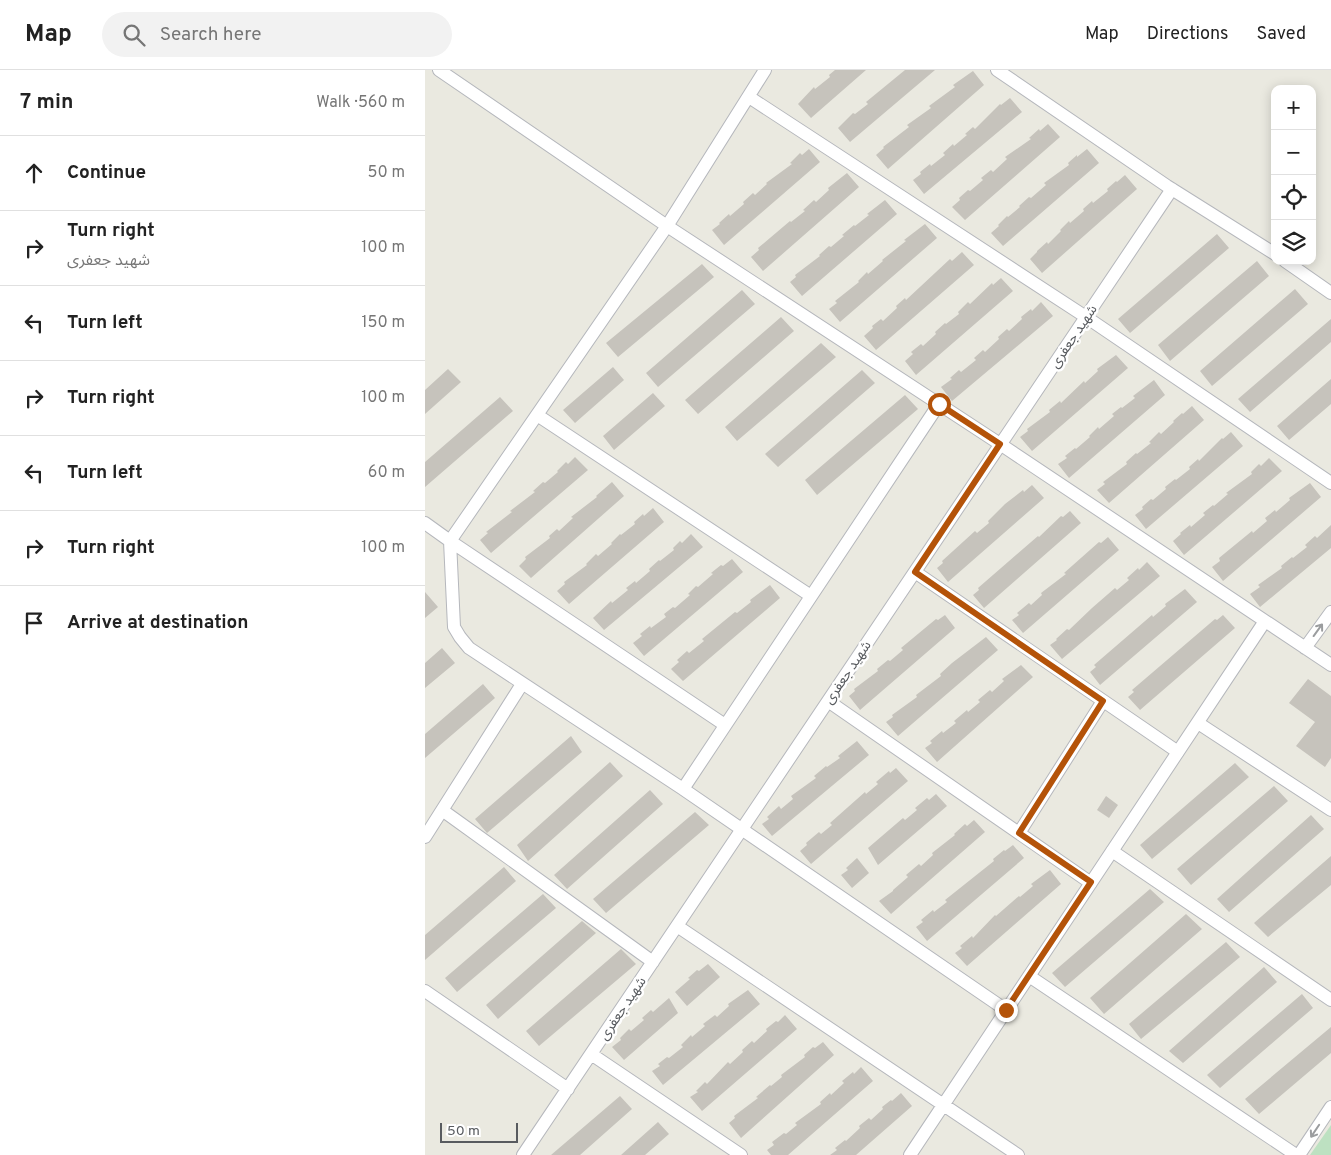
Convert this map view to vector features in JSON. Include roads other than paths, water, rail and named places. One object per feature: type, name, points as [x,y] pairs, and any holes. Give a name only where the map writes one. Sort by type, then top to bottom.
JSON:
[{"type":"street","points":[[439,70],[667,226],[1000,444],[1331,665]]},
{"type":"street","points":[[765,70],[667,226],[450,541],[454,627],[469,648],[683,788],[1006,1010]]},
{"type":"street","points":[[997,70],[1172,189],[1271,251]]},
{"type":"street","points":[[749,97],[1086,317],[1331,483]]},
{"type":"street","name":"شهید جعفری","points":[[523,1155],[1172,189]]},
{"type":"street","points":[[1291,265],[1331,293]]},
{"type":"street","points":[[683,788],[939,404]]},
{"type":"street","points":[[537,415],[811,596]]},
{"type":"street","points":[[425,523],[725,725]]},
{"type":"street","points":[[915,572],[1178,752]]},
{"type":"street","points":[[1305,648],[1331,612]]},
{"type":"street","points":[[910,1155],[1265,621]]},
{"type":"street","points":[[425,837],[522,684]]},
{"type":"street","points":[[828,701],[1091,882]]},
{"type":"street","points":[[1019,833],[1103,701]]},
{"type":"street","points":[[1198,723],[1331,810]]},
{"type":"street","points":[[442,810],[653,962]]},
{"type":"street","points":[[1112,851],[1331,1000]]},
{"type":"street","points":[[677,926],[1018,1155]]},
{"type":"street","points":[[1029,976],[1297,1155],[1331,1107]]},
{"type":"street","points":[[425,991],[567,1089]]},
{"type":"street","points":[[591,1054],[741,1155]]}]
